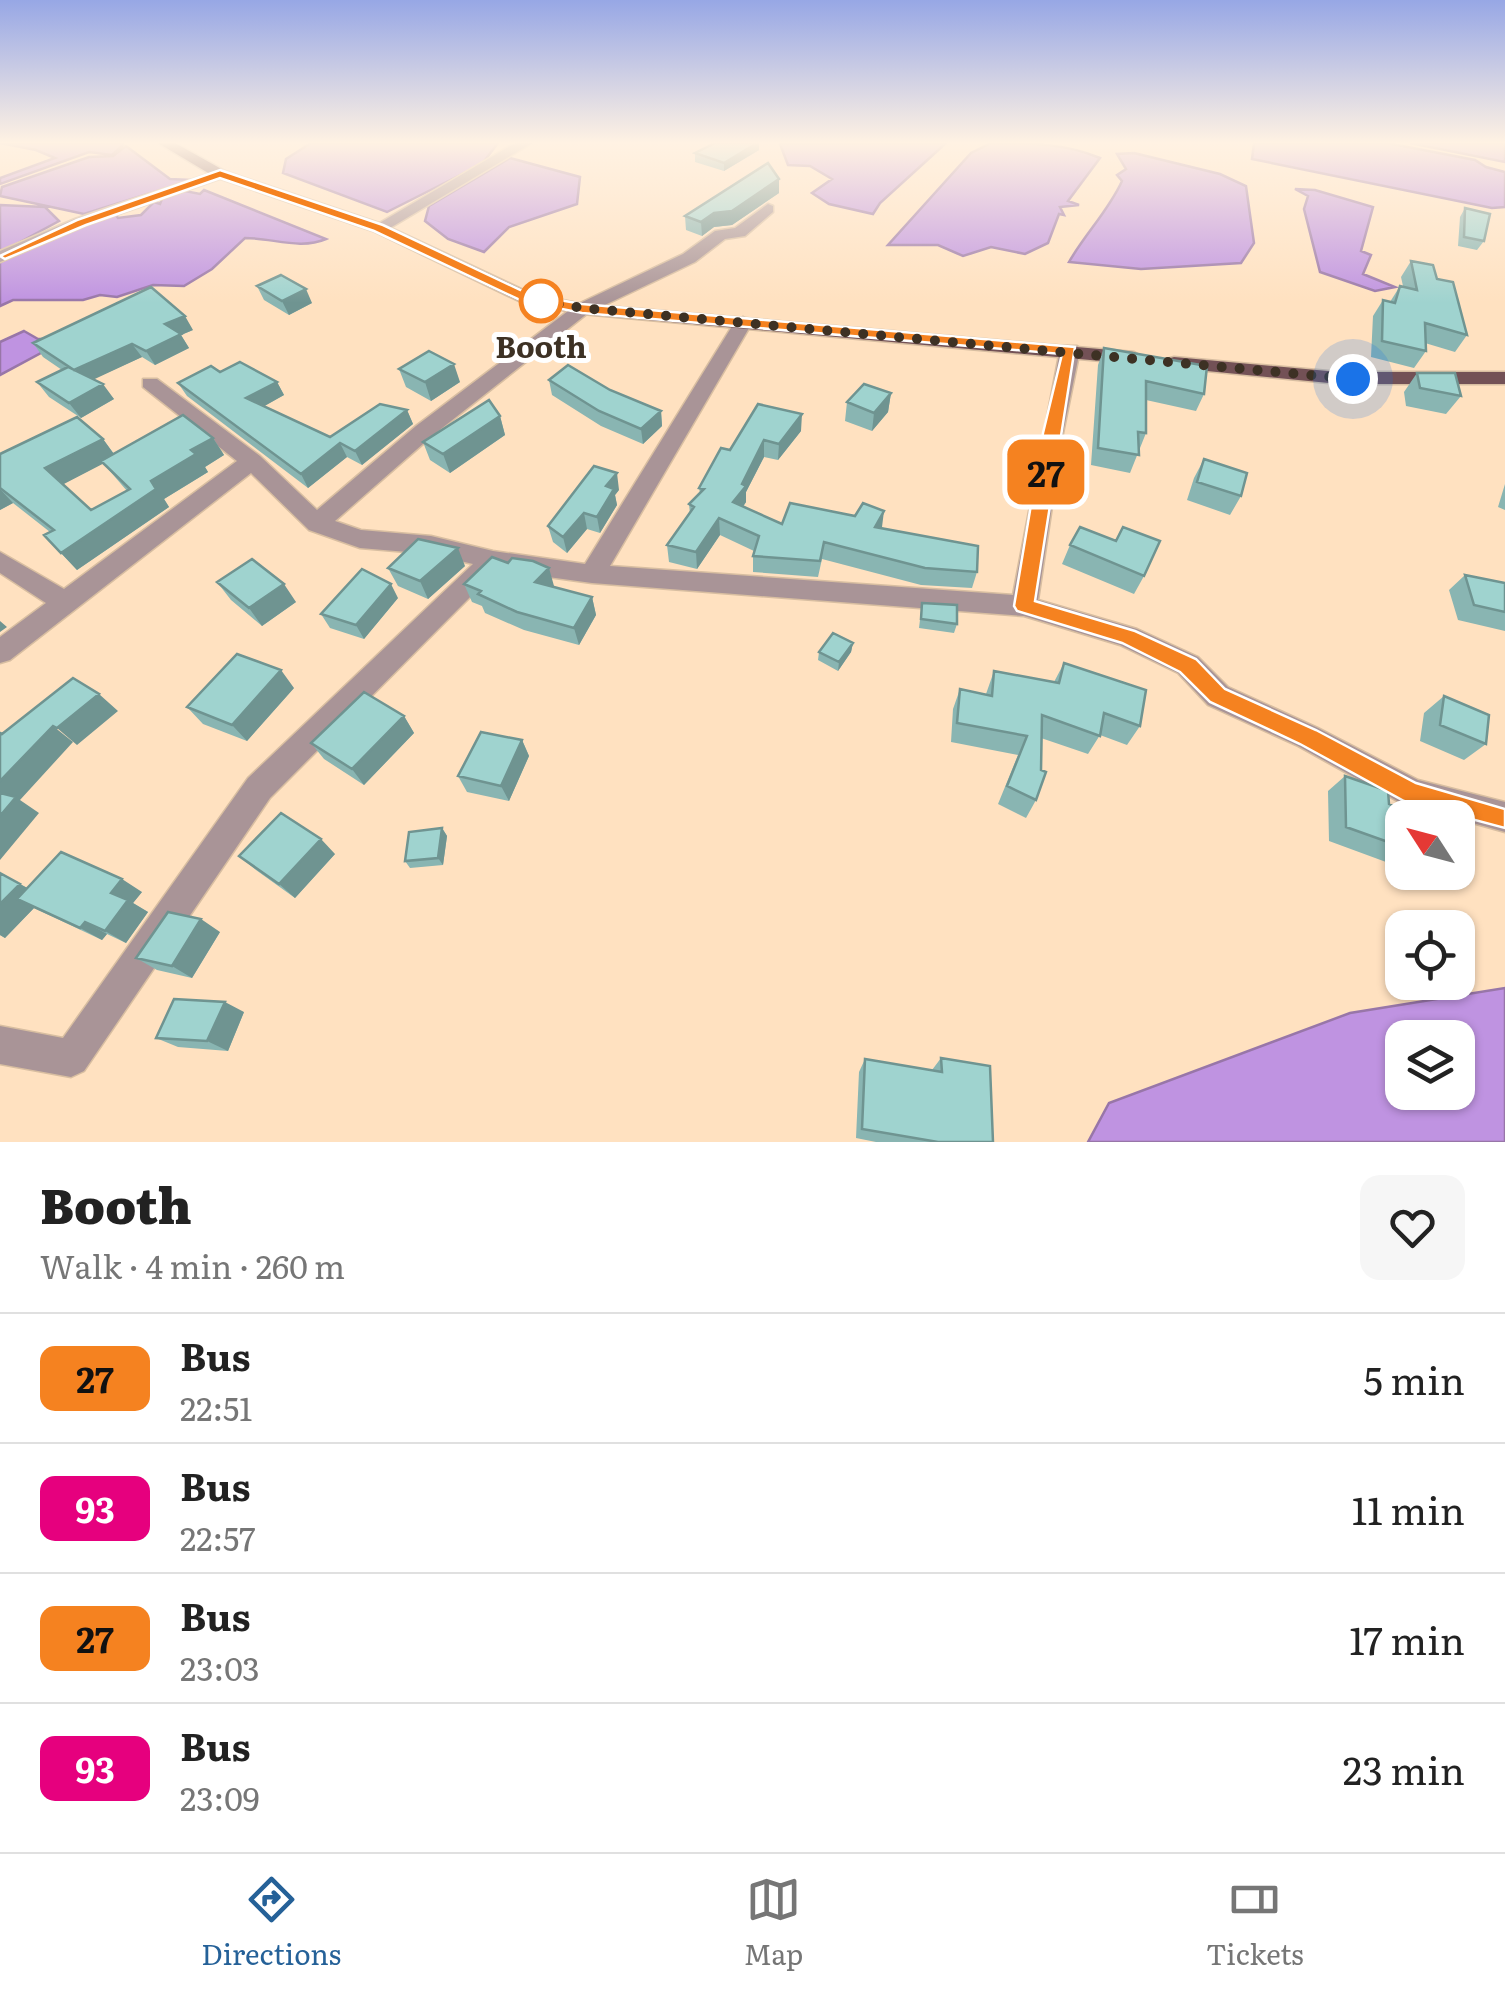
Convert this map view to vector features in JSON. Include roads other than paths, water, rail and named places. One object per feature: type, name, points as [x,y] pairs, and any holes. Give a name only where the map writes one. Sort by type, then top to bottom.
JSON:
[{"type":"main road","points":[[286,196],[379,228],[527,298],[582,308],[1070,350],[1254,372],[1419,383],[1505,378]]},
{"type":"street","points":[[0,256],[156,196]]},
{"type":"street","points":[[379,228],[433,196]]},
{"type":"street","points":[[316,524],[424,431],[582,308],[690,258],[721,234],[739,233],[768,209]]},
{"type":"street","points":[[592,574],[743,323]]},
{"type":"street","points":[[1024,606],[1052,433],[1070,350]]},
{"type":"street","points":[[150,383],[252,461],[316,524],[360,539],[430,544],[493,560],[592,574],[1024,606],[1128,637],[1188,665],[1218,696],[1308,737],[1412,793],[1505,817]]},
{"type":"street","points":[[0,652],[252,461]]},
{"type":"street","points":[[0,1045],[71,1058],[259,788],[493,560]]},
{"type":"street","points":[[0,561],[64,600]]},
{"type":"place","name":"Booth","points":[[541,301]]}]
